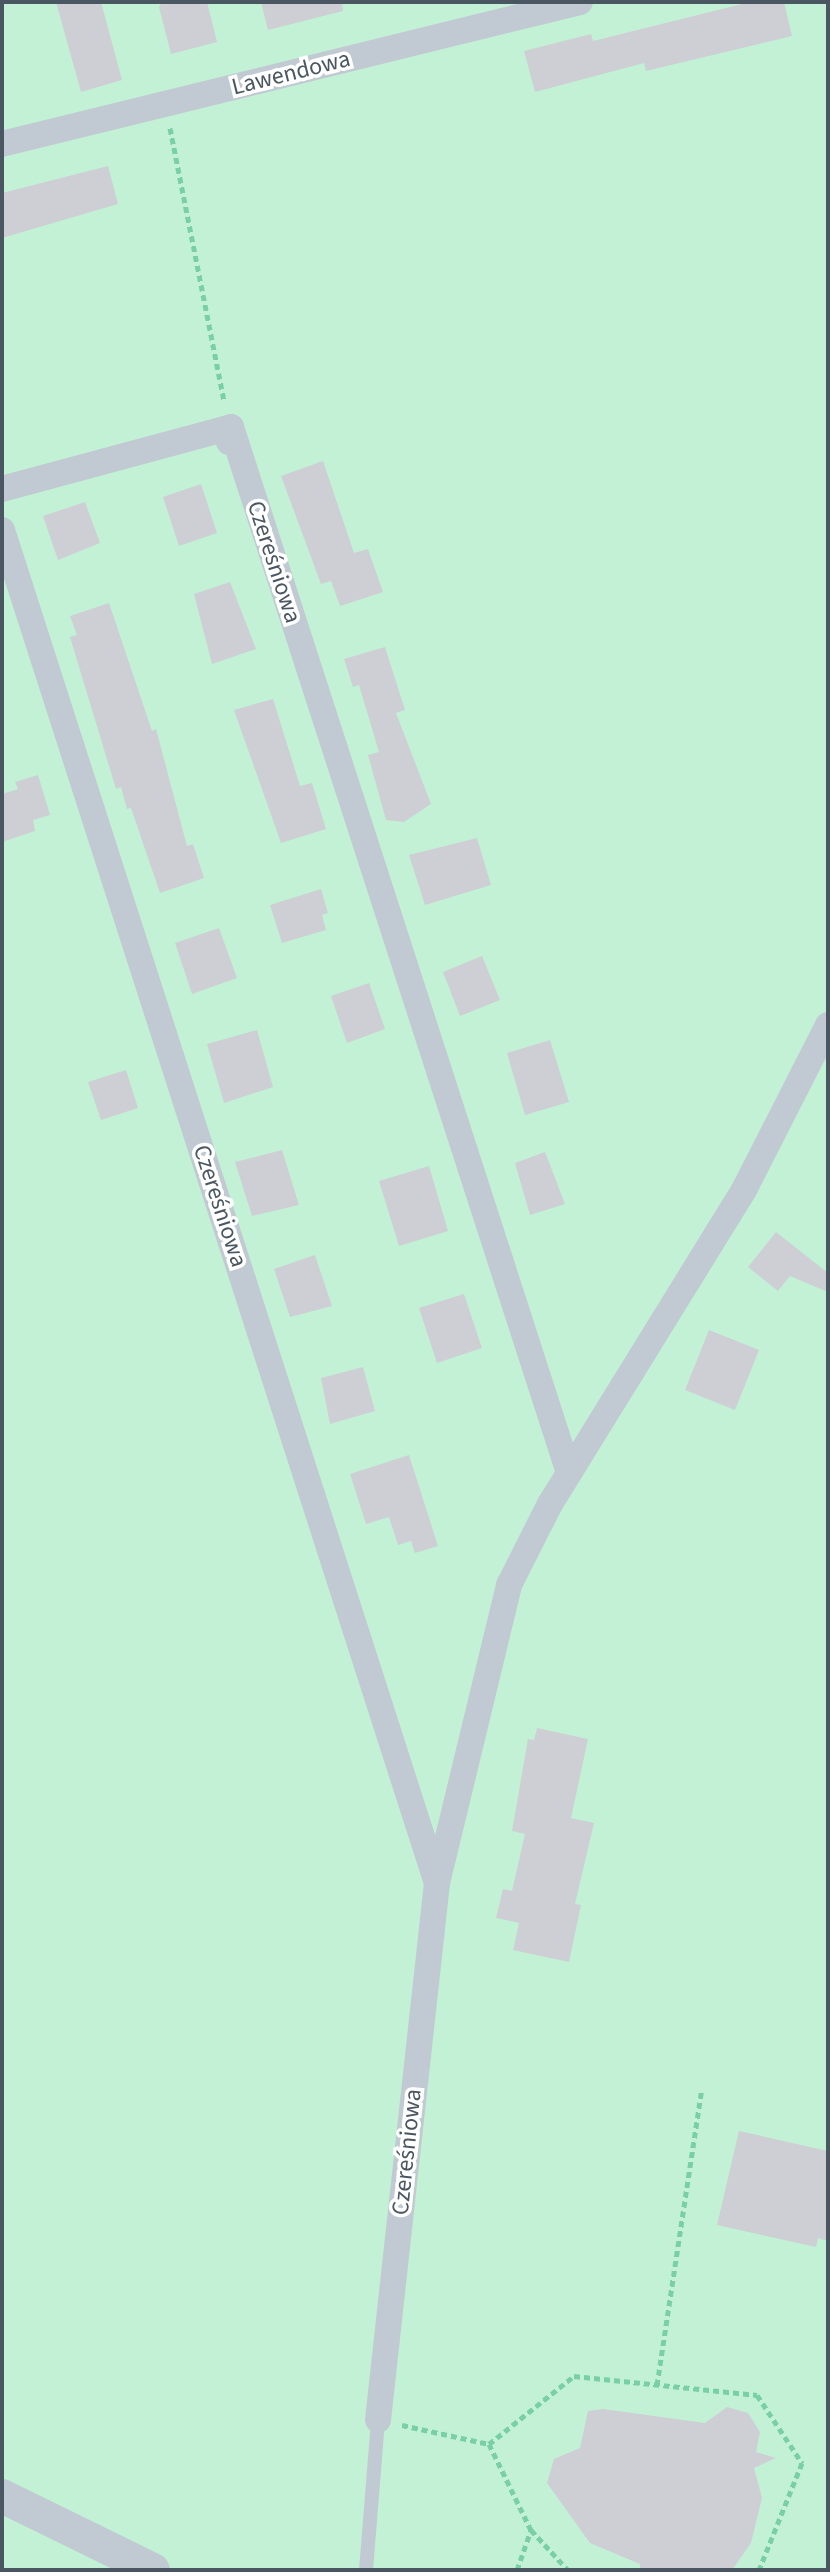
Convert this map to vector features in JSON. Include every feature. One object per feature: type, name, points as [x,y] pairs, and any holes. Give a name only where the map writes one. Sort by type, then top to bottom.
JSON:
[{"type":"street","name":"Lawendowa","points":[[2,144],[580,2]]},
{"type":"street","points":[[2,489],[229,439]]},
{"type":"street","name":"Czereśniowa","points":[[229,439],[569,1473]]},
{"type":"street","name":"Czereśniowa","points":[[2,530],[437,1883]]},
{"type":"street","name":"Czereśniowa","points":[[378,2420],[437,1883],[509,1585],[569,1473],[745,1188],[828,1025]]},
{"type":"street","points":[[2,2496],[153,2570]]},
{"type":"lane","points":[[366,2570],[378,2420]]},
{"type":"path","points":[[165,104],[229,439]]},
{"type":"path","points":[[657,2385],[702,2089]]},
{"type":"path","points":[[489,2444],[574,2376],[757,2395],[802,2463],[759,2570]]},
{"type":"path","points":[[378,2420],[489,2444]]},
{"type":"path","points":[[489,2444],[531,2530],[568,2570]]},
{"type":"path","points":[[517,2570],[531,2530]]},
{"type":"green space","points":[[2,2],[828,2],[828,2570],[2,2570]]},
{"type":"building","points":[[56,2],[101,2],[122,80],[81,92]]},
{"type":"building","points":[[162,2],[207,2],[217,42],[171,54],[159,7]]},
{"type":"building","points":[[261,2],[342,2],[343,11],[268,30]]},
{"type":"building","points":[[750,2],[784,2],[792,36],[646,71],[644,63],[535,92],[524,51],[591,34],[593,41]]},
{"type":"building","points":[[108,166],[118,204],[2,238],[2,193]]},
{"type":"building","points":[[323,461],[354,553],[368,549],[383,592],[340,606],[331,581],[321,584],[281,476]]},
{"type":"building","points":[[201,484],[217,533],[179,546],[163,497]]},
{"type":"building","points":[[85,502],[100,543],[58,560],[43,516]]},
{"type":"building","points":[[230,582],[256,649],[212,664],[194,594]]},
{"type":"building","points":[[109,603],[152,731],[156,729],[187,846],[193,844],[204,878],[160,893],[131,808],[127,809],[121,787],[116,789],[70,637],[77,635],[70,616]]},
{"type":"building","points":[[385,647],[405,710],[396,713],[431,804],[404,822],[386,820],[368,755],[379,752],[359,685],[353,687],[344,659]]},
{"type":"building","points":[[273,699],[300,786],[312,783],[326,829],[281,843],[234,710]]},
{"type":"building","points":[[38,775],[50,815],[33,820],[35,831],[2,842],[2,794],[18,789],[15,782]]},
{"type":"building","points":[[477,838],[491,885],[425,905],[409,855]]},
{"type":"building","points":[[321,889],[328,913],[322,915],[326,930],[282,943],[270,905]]},
{"type":"building","points":[[219,928],[237,978],[192,994],[175,943]]},
{"type":"building","points":[[482,956],[500,1000],[460,1016],[443,972]]},
{"type":"building","points":[[369,983],[385,1029],[347,1043],[331,996]]},
{"type":"building","points":[[257,1030],[273,1087],[224,1103],[207,1044]]},
{"type":"building","points":[[550,1040],[569,1102],[525,1115],[507,1053]]},
{"type":"building","points":[[126,1070],[138,1108],[101,1120],[88,1082]]},
{"type":"building","points":[[282,1150],[299,1205],[252,1216],[235,1162]]},
{"type":"building","points":[[545,1152],[565,1204],[530,1215],[515,1163]]},
{"type":"building","points":[[429,1166],[448,1231],[399,1246],[379,1181]]},
{"type":"building","points":[[776,1232],[828,1273],[828,1292],[790,1276],[778,1291],[748,1267]]},
{"type":"building","points":[[315,1255],[332,1306],[290,1317],[274,1269]]},
{"type":"building","points":[[464,1294],[482,1348],[437,1363],[419,1308]]},
{"type":"building","points":[[709,1330],[759,1350],[735,1410],[685,1390]]},
{"type":"building","points":[[363,1367],[375,1411],[330,1424],[321,1378]]},
{"type":"building","points":[[409,1455],[438,1546],[415,1553],[411,1541],[398,1545],[389,1517],[366,1524],[350,1474]]},
{"type":"building","points":[[537,1728],[588,1739],[571,1818],[594,1823],[575,1904],[581,1905],[569,1962],[513,1950],[519,1923],[496,1918],[503,1889],[512,1891],[525,1834],[512,1831],[528,1739],[534,1740]]},
{"type":"building","points":[[739,2131],[828,2151],[828,2241],[818,2238],[816,2247],[717,2225]]},
{"type":"building","points":[[727,2407],[748,2413],[760,2432],[756,2452],[776,2458],[754,2468],[762,2498],[751,2543],[732,2570],[640,2570],[640,2564],[590,2543],[547,2483],[554,2459],[580,2448],[588,2411],[603,2409],[705,2423]]}]
